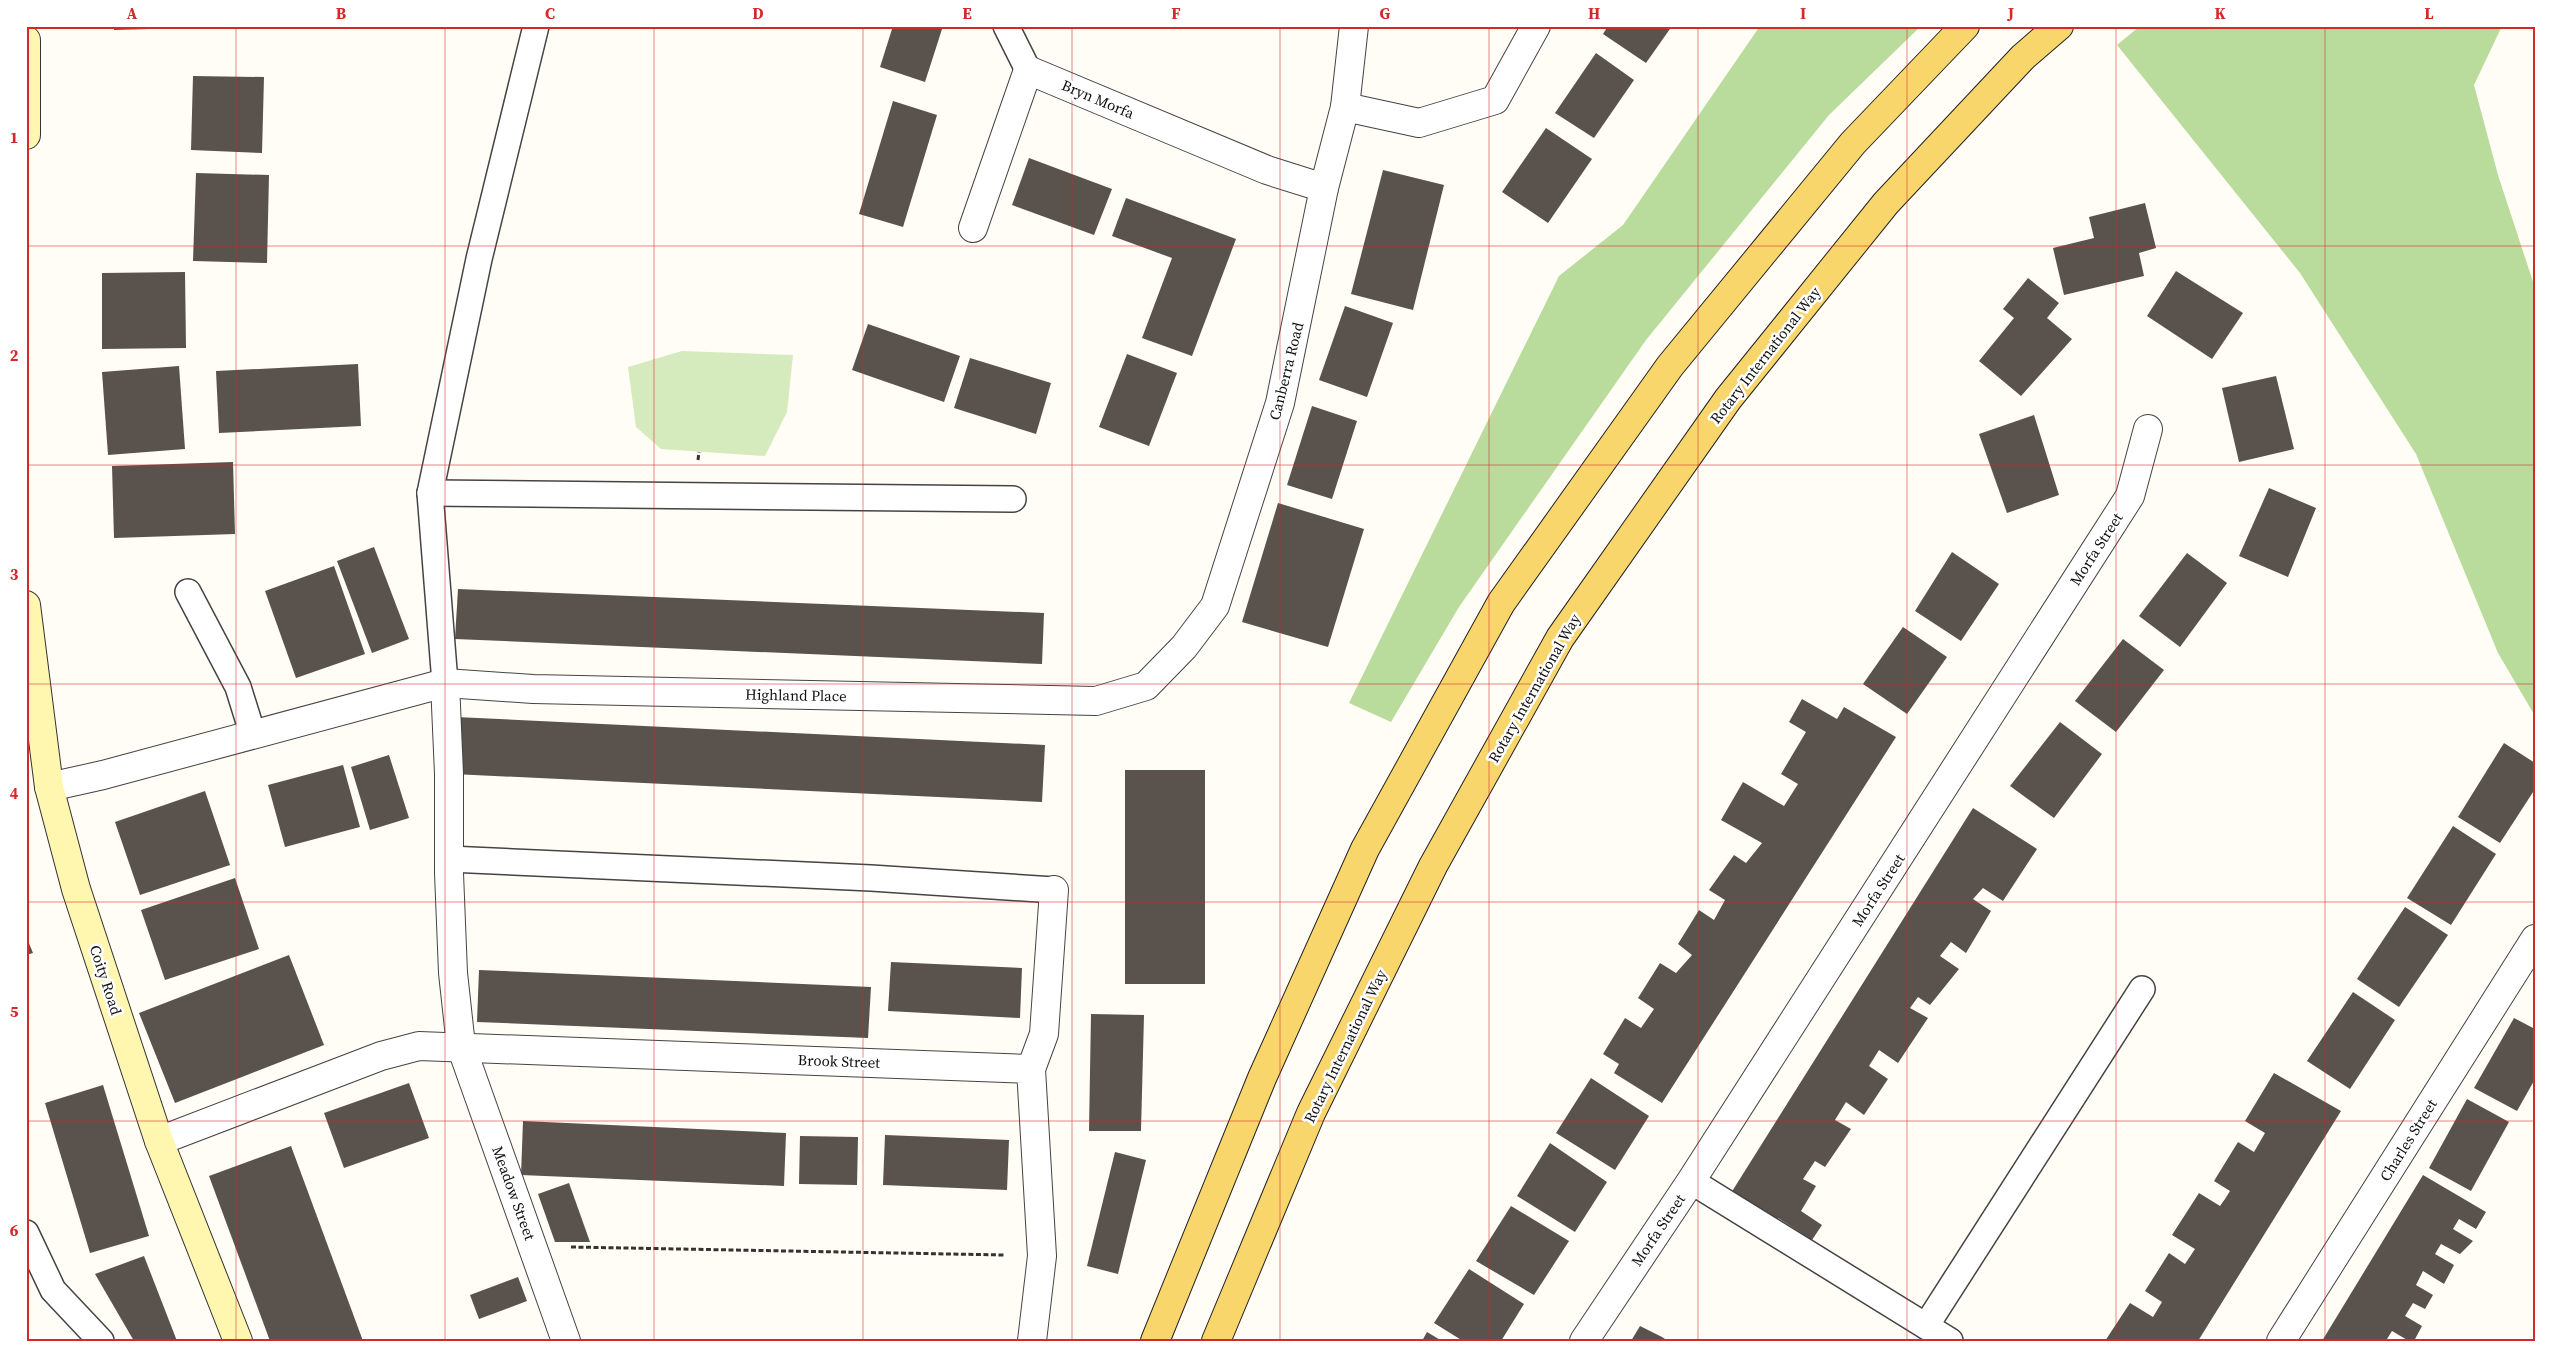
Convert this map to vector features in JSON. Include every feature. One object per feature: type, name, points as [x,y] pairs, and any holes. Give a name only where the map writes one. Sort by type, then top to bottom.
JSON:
[{"type":"main road","points":[[1155,1341],[1262,1078],[1365,849],[1502,603],[1670,366],[1853,142],[1965,26]]},
{"type":"main road","name":"Rotary International Way","points":[[1216,1341],[1311,1113],[1433,866],[1560,638],[1728,399],[1868,226],[2023,58],[2059,26]]},
{"type":"main road","points":[[26,40],[26,135]]},
{"type":"main road","name":"Coity Road","points":[[26,605],[48,787],[76,889],[159,1141],[238,1341]]},
{"type":"street","name":"Canberra Road","points":[[1146,686],[1184,647],[1215,606],[1280,404],[1324,188],[1345,107],[1354,26]]},
{"type":"street","points":[[1345,107],[1419,123],[1495,100],[1536,26]]},
{"type":"street","name":"Bryn Morfa","points":[[1028,70],[1267,170],[1324,188]]},
{"type":"street","points":[[973,228],[1028,70]]},
{"type":"street","name":"Morfa Street","points":[[1584,1341],[1691,1181],[2130,496],[2148,428]]},
{"type":"street","name":"Highland Place","points":[[48,787],[445,683],[533,690],[1096,701],[1146,686]]},
{"type":"street","name":"Meadow Street","points":[[445,683],[453,973],[461,1046],[566,1341]]},
{"type":"street","points":[[1032,1341],[1042,1256],[1031,1069],[1044,1034],[1054,890]]},
{"type":"street","name":"Charles Street","points":[[2281,1341],[2535,939]]},
{"type":"street","name":"Brook Street","points":[[159,1141],[381,1056],[419,1046],[461,1046],[1031,1069]]},
{"type":"lane","points":[[445,683],[430,493],[479,259],[536,26]]},
{"type":"lane","points":[[1006,26],[1028,70]]},
{"type":"lane","points":[[430,493],[1012,499]]},
{"type":"lane","points":[[188,592],[238,687],[253,734]]},
{"type":"lane","points":[[449,859],[871,878],[1054,890]]},
{"type":"lane","points":[[1926,1326],[2142,989]]},
{"type":"lane","points":[[1691,1181],[1950,1341]]},
{"type":"lane","points":[[26,1233],[53,1290],[101,1341]]},
{"type":"path","points":[[532,1246],[1042,1256]]},
{"type":"green space","points":[[1760,26],[1921,26],[1829,115],[1646,340],[1459,607],[1391,722],[1349,703],[1559,276],[1623,225]]},
{"type":"green space","points":[[2140,26],[2502,26],[2474,85],[2498,175],[2535,288],[2535,716],[2498,653],[2416,454],[2300,273],[2117,45]]},
{"type":"green space","points":[[682,351],[793,355],[787,412],[765,456],[661,449],[636,427],[628,367]]},
{"type":"building","points":[[114,26],[183,26],[183,28],[114,30]]},
{"type":"building","points":[[893,26],[943,26],[925,82],[880,67]]},
{"type":"building","points":[[1608,26],[1672,26],[1646,63],[1603,34]]},
{"type":"building","points":[[1596,53],[1634,80],[1594,138],[1555,113]]},
{"type":"building","points":[[193,76],[264,77],[262,153],[191,150]]},
{"type":"building","points":[[893,101],[937,115],[903,227],[859,214]]},
{"type":"building","points":[[1546,128],[1592,159],[1548,223],[1502,192]]},
{"type":"building","points":[[1029,158],[1112,189],[1094,235],[1012,205]]},
{"type":"building","points":[[1383,170],[1444,185],[1413,310],[1351,294]]},
{"type":"building","points":[[196,173],[269,175],[267,263],[193,261]]},
{"type":"building","points":[[1126,198],[1236,239],[1192,356],[1142,338],[1172,258],[1112,236]]},
{"type":"building","points":[[2145,203],[2156,248],[2139,253],[2144,276],[2064,295],[2053,248],[2094,238],[2089,217]]},
{"type":"building","points":[[2176,271],[2243,313],[2212,359],[2147,316]]},
{"type":"building","points":[[185,272],[186,348],[102,349],[102,273]]},
{"type":"building","points":[[2028,278],[2059,303],[2047,318],[2072,339],[2021,396],[1979,361],[2014,318],[2003,309]]},
{"type":"building","points":[[1345,306],[1393,323],[1367,397],[1319,380]]},
{"type":"building","points":[[868,324],[960,356],[944,402],[852,370]]},
{"type":"building","points":[[1127,354],[1177,373],[1149,446],[1099,427]]},
{"type":"building","points":[[970,358],[1051,383],[1036,434],[954,408]]},
{"type":"building","points":[[358,364],[361,426],[219,433],[216,371]]},
{"type":"building","points":[[179,366],[185,449],[108,455],[102,372]]},
{"type":"building","points":[[2276,376],[2294,449],[2239,462],[2222,388]]},
{"type":"building","points":[[1312,406],[1357,421],[1332,499],[1287,485]]},
{"type":"building","points":[[2034,415],[2059,495],[2007,513],[1979,434]]},
{"type":"building","points":[[233,462],[235,534],[114,538],[112,466]]},
{"type":"building","points":[[2269,488],[2316,508],[2288,577],[2239,556]]},
{"type":"building","points":[[1278,503],[1364,529],[1328,647],[1242,622]]},
{"type":"building","points":[[374,547],[409,639],[372,653],[337,561]]},
{"type":"building","points":[[1952,552],[1999,584],[1961,641],[1915,611]]},
{"type":"building","points":[[2187,553],[2227,583],[2180,647],[2139,616]]},
{"type":"building","points":[[334,566],[365,654],[296,678],[265,591]]},
{"type":"building","points":[[458,589],[1044,613],[1042,664],[455,639]]},
{"type":"building","points":[[1903,627],[1947,657],[1907,714],[1863,684]]},
{"type":"building","points":[[2123,639],[2164,670],[2116,732],[2075,701]]},
{"type":"building","points":[[1802,699],[1837,719],[1844,707],[1896,737],[1662,1103],[1614,1073],[1619,1064],[1603,1054],[1625,1018],[1641,1028],[1654,1009],[1638,998],[1660,963],[1676,973],[1692,955],[1678,944],[1699,910],[1714,920],[1725,900],[1709,890],[1734,855],[1746,863],[1762,843],[1721,820],[1743,782],[1784,806],[1798,784],[1781,774],[1806,732],[1789,722]]},
{"type":"building","points":[[456,717],[1045,745],[1042,802],[453,774]]},
{"type":"building","points":[[2060,722],[2102,754],[2054,818],[2010,786]]},
{"type":"building","points":[[2504,743],[2535,763],[2535,789],[2500,843],[2458,817]]},
{"type":"building","points":[[389,755],[409,818],[370,830],[351,767]]},
{"type":"building","points":[[343,765],[360,827],[285,847],[268,785]]},
{"type":"building","points":[[1125,770],[1205,770],[1205,984],[1125,984]]},
{"type":"building","points":[[205,791],[230,865],[140,895],[115,822]]},
{"type":"building","points":[[1973,808],[2037,849],[2003,901],[1983,888],[1973,899],[1991,911],[1966,953],[1951,942],[1940,956],[1959,969],[1930,1005],[1918,997],[1910,1008],[1928,1018],[1898,1063],[1879,1050],[1869,1066],[1888,1079],[1864,1115],[1846,1102],[1835,1120],[1851,1129],[1825,1167],[1815,1161],[1803,1179],[1816,1186],[1801,1211],[1822,1225],[1812,1240],[1778,1218],[1770,1229],[1726,1201]]},
{"type":"building","points":[[2453,826],[2496,854],[2451,925],[2407,898]]},
{"type":"building","points":[[235,878],[259,949],[165,980],[141,910]]},
{"type":"building","points":[[2405,907],[2448,935],[2399,1007],[2357,979]]},
{"type":"building","points":[[26,936],[33,953],[26,955]]},
{"type":"building","points":[[289,955],[324,1045],[175,1103],[139,1013]]},
{"type":"building","points":[[891,962],[1022,968],[1020,1018],[888,1011]]},
{"type":"building","points":[[479,970],[871,987],[868,1038],[477,1022]]},
{"type":"building","points":[[2353,992],[2395,1020],[2350,1089],[2307,1061]]},
{"type":"building","points":[[1091,1014],[1144,1015],[1141,1131],[1089,1131]]},
{"type":"building","points":[[2514,1018],[2535,1029],[2535,1079],[2517,1111],[2474,1088]]},
{"type":"building","points":[[2274,1073],[2341,1111],[2198,1341],[2105,1341],[2130,1303],[2153,1317],[2162,1302],[2145,1291],[2169,1253],[2185,1264],[2195,1249],[2172,1235],[2199,1193],[2220,1206],[2225,1199],[2230,1191],[2214,1181],[2238,1142],[2254,1152],[2265,1133],[2245,1121]]},
{"type":"building","points":[[1591,1078],[1649,1116],[1615,1170],[1556,1133]]},
{"type":"building","points":[[409,1083],[429,1138],[344,1168],[324,1113]]},
{"type":"building","points":[[103,1085],[149,1236],[90,1253],[45,1103]]},
{"type":"building","points":[[2467,1099],[2509,1122],[2471,1191],[2429,1168]]},
{"type":"building","points":[[523,1121],[786,1133],[784,1186],[521,1175]]},
{"type":"building","points":[[885,1135],[1009,1140],[1007,1190],[883,1185]]},
{"type":"building","points":[[800,1136],[858,1137],[857,1185],[799,1184]]},
{"type":"building","points":[[1550,1143],[1607,1182],[1575,1232],[1517,1196]]},
{"type":"building","points":[[291,1146],[363,1341],[270,1341],[209,1176]]},
{"type":"building","points":[[1115,1152],[1146,1160],[1118,1274],[1087,1266]]},
{"type":"building","points":[[2423,1175],[2486,1212],[2476,1229],[2459,1219],[2453,1229],[2473,1241],[2460,1254],[2441,1244],[2435,1254],[2454,1265],[2444,1284],[2423,1271],[2416,1285],[2433,1295],[2425,1309],[2413,1303],[2405,1316],[2422,1326],[2414,1341],[2409,1341],[2392,1331],[2387,1339],[2391,1341],[2322,1341]]},
{"type":"building","points":[[569,1183],[590,1242],[555,1242],[538,1194]]},
{"type":"building","points":[[1511,1206],[1569,1241],[1534,1295],[1476,1261]]},
{"type":"building","points":[[144,1256],[177,1341],[134,1341],[95,1274]]},
{"type":"building","points":[[1469,1269],[1524,1304],[1501,1341],[1463,1341],[1434,1323]]},
{"type":"building","points":[[518,1277],[527,1301],[479,1319],[470,1295]]},
{"type":"building","points":[[1640,1326],[1662,1337],[1668,1341],[1631,1341]]},
{"type":"building","points":[[1427,1332],[1442,1341],[1422,1341]]}]
